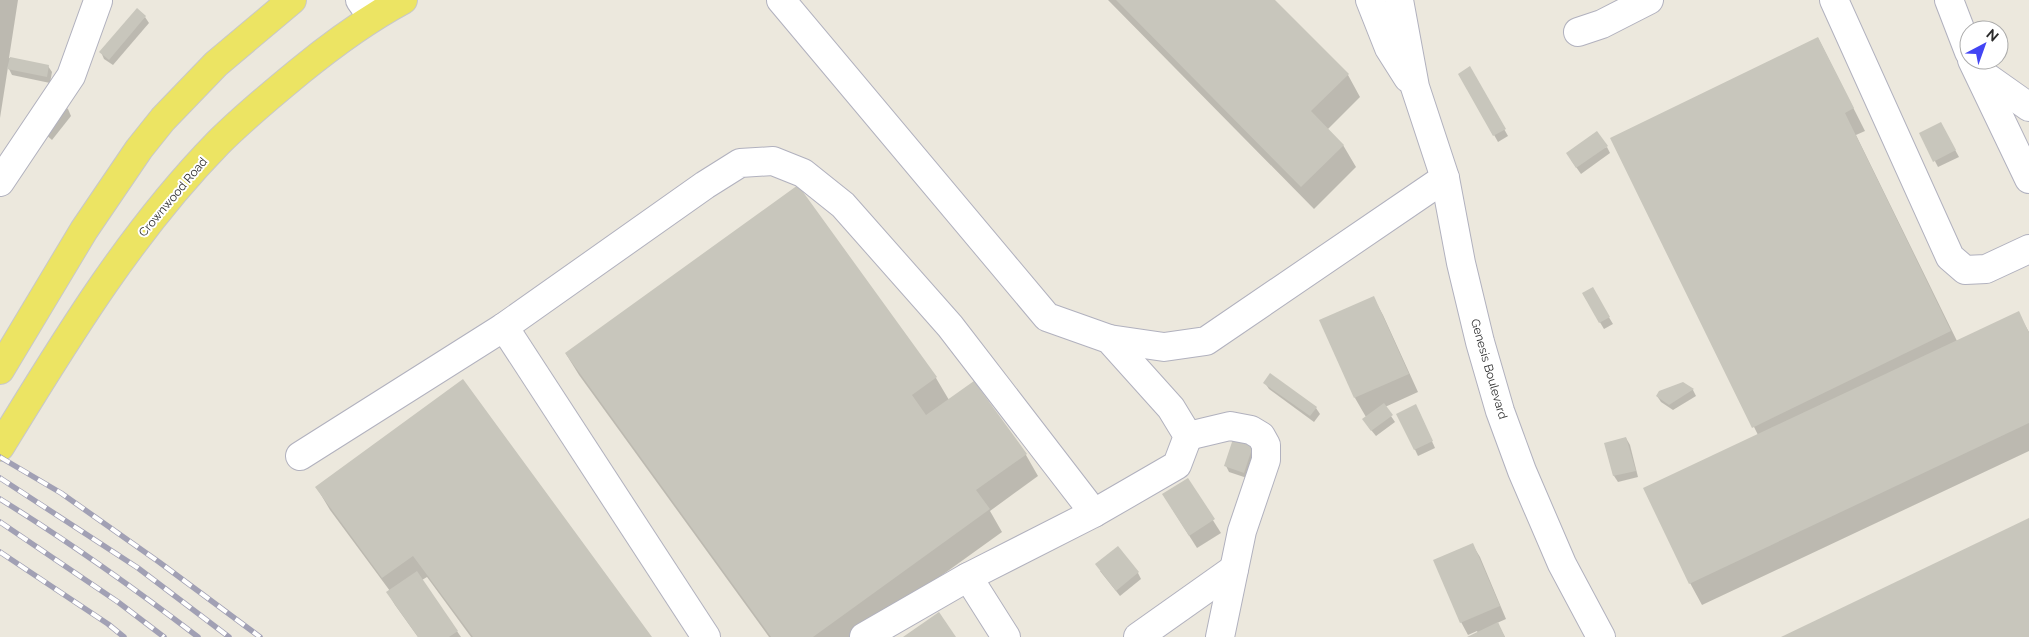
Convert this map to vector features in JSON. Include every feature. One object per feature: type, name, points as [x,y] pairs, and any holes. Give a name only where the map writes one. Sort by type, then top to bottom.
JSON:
[{"type":"main road","points":[[0,370],[78,238],[139,148],[163,119],[216,64],[292,0]]},
{"type":"main road","name":"Crownwood Road","points":[[0,448],[82,314],[116,266],[176,190],[218,144],[262,102],[326,50],[366,8],[403,0]]},
{"type":"street","points":[[781,0],[1047,317],[1109,339],[1164,348],[1206,341],[1445,178]]},
{"type":"street","name":"Genesis Boulevard","points":[[1370,0],[1389,48],[1399,66],[1415,87]]},
{"type":"street","name":"Genesis Boulevard","points":[[1399,0],[1415,87],[1445,178],[1461,263],[1480,342],[1500,411],[1522,471],[1562,564],[1602,637]]},
{"type":"street","points":[[1578,32],[1602,24],[1649,0]]},
{"type":"street","points":[[1834,0],[1950,257],[1965,270],[1986,269],[2029,249]]},
{"type":"street","points":[[1949,0],[1959,26]]},
{"type":"street","points":[[0,182],[71,76],[98,1]]},
{"type":"street","points":[[1977,70],[2029,180]]},
{"type":"street","points":[[1984,70],[2029,107]]},
{"type":"street","points":[[300,456],[504,326],[704,185],[740,163],[774,161],[803,173],[843,205],[950,326],[1094,513]]},
{"type":"street","points":[[504,326],[706,637]]},
{"type":"street","points":[[1109,339],[1171,408],[1188,436]]},
{"type":"street","points":[[1188,436],[1230,426],[1251,430],[1261,436],[1266,445],[1266,460],[1242,531],[1220,637]]},
{"type":"street","points":[[864,637],[968,577],[1094,513],[1177,465],[1188,436]]},
{"type":"street","points":[[1138,637],[1234,569]]},
{"type":"street","points":[[968,577],[1006,637]]},
{"type":"building","points":[[1116,0],[1275,0],[1349,74],[1311,111],[1344,145],[1301,187]]},
{"type":"building","points":[[137,8],[146,16],[109,60],[99,52]]},
{"type":"building","points":[[1818,37],[1854,108],[1845,113],[1951,331],[1752,428],[1610,138]]},
{"type":"building","points":[[10,57],[49,65],[47,77],[7,69]]},
{"type":"building","points":[[1470,66],[1506,129],[1493,136],[1458,74]]},
{"type":"building","points":[[1941,122],[1956,150],[1933,162],[1919,133]]},
{"type":"building","points":[[1597,131],[1608,146],[1576,168],[1566,153]]},
{"type":"building","points":[[798,185],[937,377],[912,395],[926,415],[974,381],[1027,454],[976,490],[990,509],[813,637],[771,637],[565,353]]},
{"type":"building","points":[[1593,287],[1610,317],[1599,323],[1582,293]]},
{"type":"building","points":[[1374,296],[1409,374],[1354,398],[1319,320]]},
{"type":"building","points":[[2019,311],[2029,333],[2029,423],[1689,584],[1643,488]]},
{"type":"building","points":[[1270,373],[1317,407],[1310,416],[1263,383]]},
{"type":"building","points":[[463,379],[652,637],[473,637],[413,556],[382,578],[315,487]]},
{"type":"building","points":[[1683,382],[1694,389],[1669,405],[1656,396],[1659,391]]},
{"type":"building","points":[[1384,403],[1393,415],[1371,431],[1362,419]]},
{"type":"building","points":[[1416,404],[1433,441],[1414,450],[1396,414]]},
{"type":"building","points":[[1235,433],[1255,440],[1244,473],[1224,466]]},
{"type":"building","points":[[1626,437],[1636,471],[1613,476],[1604,443]]},
{"type":"building","points":[[1188,478],[1215,519],[1189,536],[1162,494]]},
{"type":"building","points":[[2029,518],[2029,637],[1781,637]]},
{"type":"building","points":[[1473,543],[1500,606],[1460,623],[1433,560]]},
{"type":"building","points":[[1118,546],[1139,572],[1116,591],[1095,564]]},
{"type":"building","points":[[417,571],[458,631],[449,637],[418,637],[386,592]]},
{"type":"building","points":[[939,612],[956,637],[903,637]]},
{"type":"building","points":[[1498,622],[1505,637],[1467,637]]},
{"type":"railway","points":[[0,457],[61,493],[159,562],[260,637]]},
{"type":"railway","points":[[0,478],[138,568],[229,637]]},
{"type":"railway","points":[[0,499],[100,565],[198,637]]},
{"type":"railway","points":[[0,522],[118,602],[164,637]]},
{"type":"railway","points":[[0,552],[108,624],[124,637]]}]
